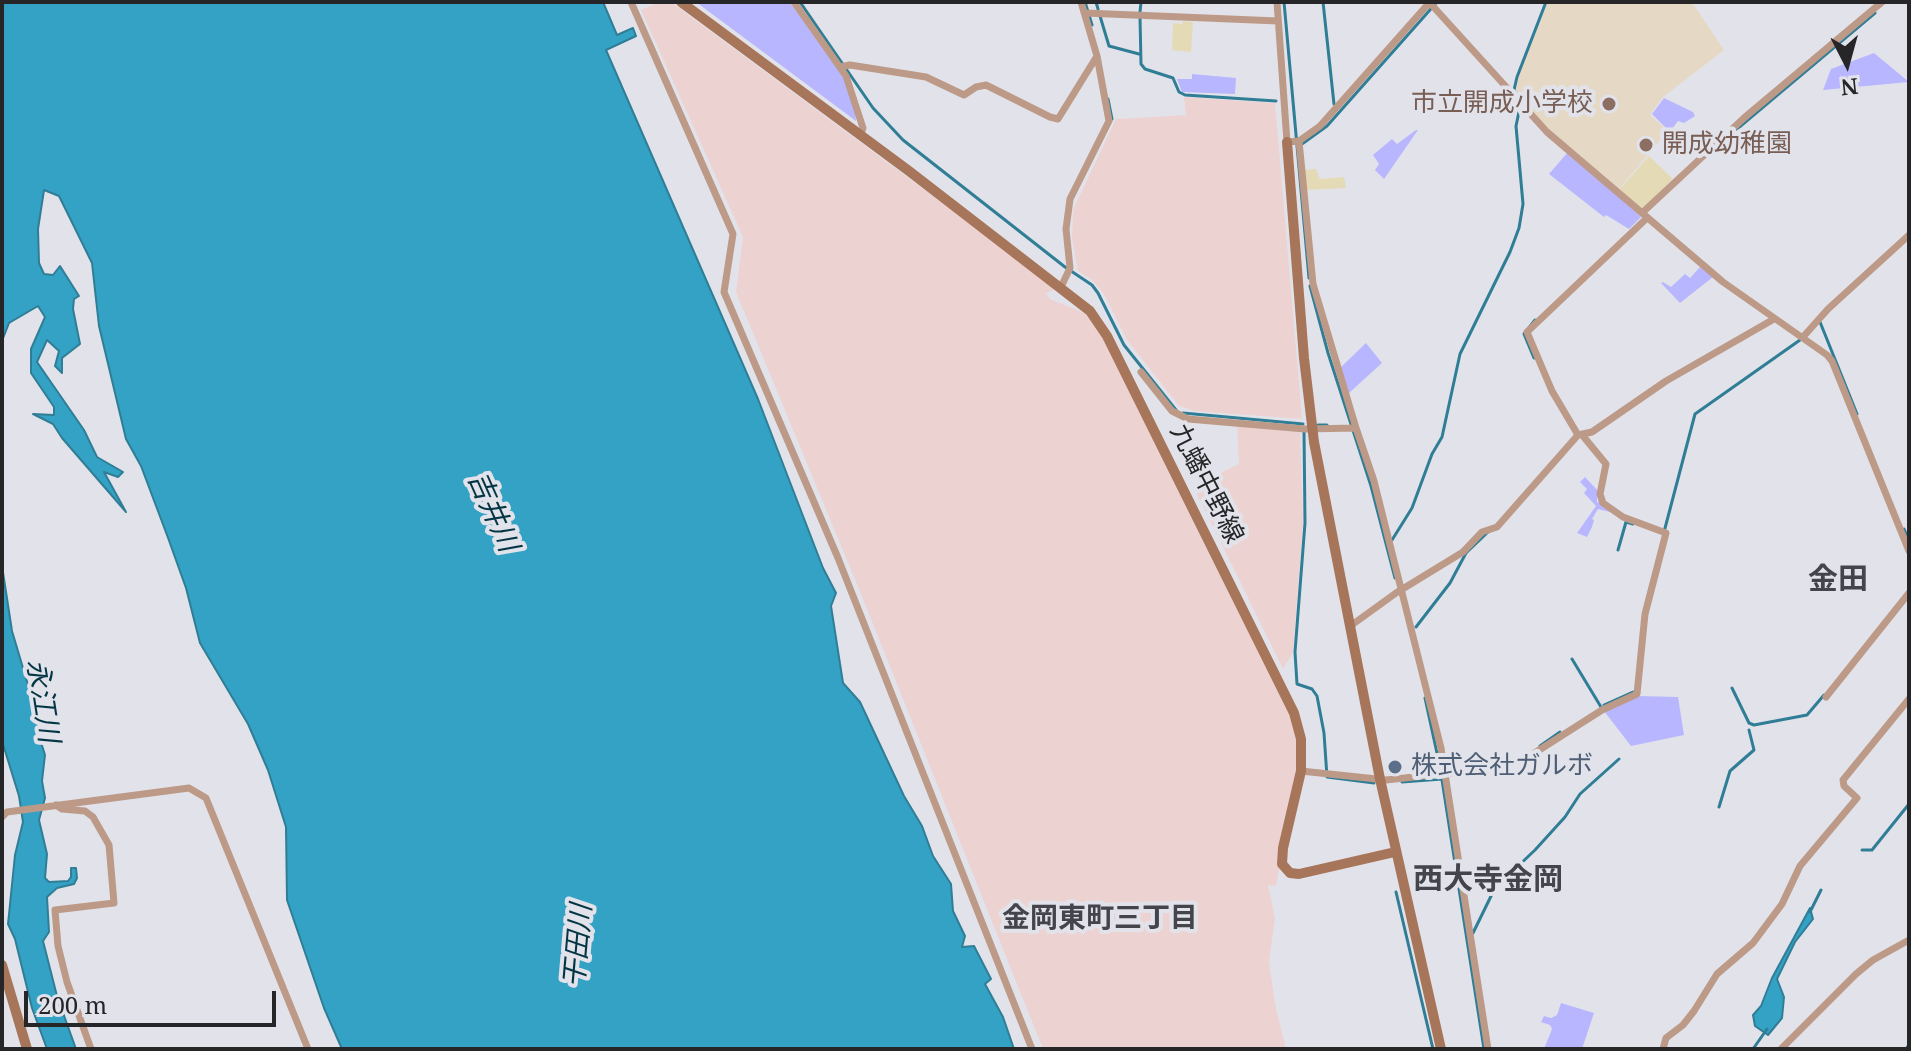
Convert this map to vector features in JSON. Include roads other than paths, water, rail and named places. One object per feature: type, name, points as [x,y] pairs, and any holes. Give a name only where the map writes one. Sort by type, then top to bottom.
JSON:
[{"type":"main road","name":"九蟠中野線","points":[[681,2],[861,134],[1090,311],[1107,336],[1265,651],[1299,726],[1301,771],[1282,864],[1286,870],[1299,874],[1395,852]]},
{"type":"main road","points":[[1296,143],[1312,429],[1395,852],[1441,1049]]},
{"type":"main road","points":[[2,965],[27,1049]]},
{"type":"street","points":[[631,2],[733,234],[724,292],[838,558],[1032,1049]]},
{"type":"street","points":[[794,2],[842,66],[858,109],[863,128],[861,134]]},
{"type":"street","points":[[1061,287],[1070,270],[1066,212],[1109,121],[1087,13],[1081,2]]},
{"type":"street","points":[[1277,2],[1313,284],[1353,429],[1374,481],[1443,776],[1488,1049]]},
{"type":"street","points":[[1301,771],[1380,779],[1443,776],[1497,768],[1521,760],[1614,703],[1637,694],[1645,614],[1664,532],[1615,513],[1603,503],[1600,494],[1606,464],[1581,436],[1552,391],[1527,332],[1744,118],[1882,2]]},
{"type":"street","points":[[1296,143],[1335,111],[1432,5],[1547,132],[1723,282],[1822,349],[1832,361],[1909,551]]},
{"type":"street","points":[[1087,13],[1278,21]]},
{"type":"street","points":[[842,66],[926,77],[964,95],[986,85],[1058,119],[1097,56]]},
{"type":"street","points":[[1803,337],[1828,309],[1909,235]]},
{"type":"street","points":[[1349,627],[1497,527],[1581,436],[1666,381],[1774,319]]},
{"type":"street","points":[[1141,372],[1172,411],[1188,419],[1312,429],[1353,429]]},
{"type":"street","points":[[1826,697],[1909,593]]},
{"type":"street","points":[[1663,1049],[1666,1038],[1683,1025],[1717,974],[1753,943],[1782,904],[1800,866],[1857,798],[1844,786],[1843,780],[1909,699]]},
{"type":"street","points":[[2,817],[7,812],[189,788],[206,798],[308,1049]]},
{"type":"street","points":[[56,805],[62,809],[85,811],[93,817],[109,845],[114,903],[55,910],[58,946],[67,982],[91,1049]]},
{"type":"street","points":[[1781,1049],[1856,974],[1873,960],[1909,940]]},
{"type":"water","points":[[2,2],[603,2],[617,35],[633,28],[636,36],[606,50],[758,399],[823,568],[836,593],[831,606],[843,683],[860,702],[904,796],[922,826],[933,856],[951,884],[953,911],[965,936],[962,947],[974,946],[991,979],[985,984],[1003,1017],[1014,1049],[342,1049],[324,1008],[287,900],[286,827],[268,770],[248,724],[200,643],[186,588],[167,535],[141,466],[126,439],[99,326],[92,263],[59,196],[44,190],[38,229],[39,263],[44,274],[53,275],[60,266],[79,296],[74,299],[73,309],[80,344],[62,358],[62,373],[55,366],[59,351],[47,340],[37,362],[84,430],[97,457],[123,472],[118,477],[104,472],[126,512],[53,424],[33,414],[54,415],[54,407],[31,373],[31,349],[45,317],[38,306],[9,323],[2,341]]},
{"type":"water","points":[[2,566],[12,631],[40,725],[45,755],[42,781],[45,798],[39,820],[47,854],[45,878],[49,882],[68,881],[71,868],[76,868],[74,884],[57,888],[47,897],[49,932],[43,941],[57,996],[76,1049],[47,1049],[8,924],[15,855],[23,822],[19,796],[2,741]]},
{"type":"water","points":[[1810,908],[1813,919],[1795,942],[1777,979],[1784,997],[1782,1018],[1768,1035],[1755,1026],[1753,1015],[1761,1006],[1772,978]]},
{"type":"waterway","points":[[800,2],[873,108],[903,140],[1092,285],[1124,345],[1176,410]]},
{"type":"waterway","points":[[1085,2],[1092,25]]},
{"type":"waterway","points":[[1096,2],[1098,9]]},
{"type":"waterway","points":[[1140,12],[1141,2]]},
{"type":"waterway","points":[[1284,2],[1309,278]]},
{"type":"waterway","points":[[1323,2],[1334,104]]},
{"type":"waterway","points":[[1302,144],[1327,126],[1437,2]]},
{"type":"waterway","points":[[1523,101],[1514,90],[1517,77],[1546,2]]},
{"type":"waterway","points":[[1737,129],[1875,13]]},
{"type":"waterway","points":[[1100,16],[1109,46],[1139,54]]},
{"type":"waterway","points":[[1140,17],[1141,64],[1145,69],[1173,78],[1179,92],[1185,95],[1276,101]]},
{"type":"waterway","points":[[1108,99],[1112,119]]},
{"type":"waterway","points":[[1392,540],[1412,508],[1432,454],[1442,437],[1460,354],[1519,228],[1523,204],[1516,126],[1520,107]]},
{"type":"waterway","points":[[1310,286],[1371,486],[1395,578]]},
{"type":"waterway","points":[[1534,358],[1524,334],[1535,320]]},
{"type":"waterway","points":[[1820,322],[1857,414]]},
{"type":"waterway","points":[[1664,532],[1695,414],[1800,340]]},
{"type":"waterway","points":[[1183,413],[1303,424]]},
{"type":"waterway","points":[[1318,425],[1327,425]]},
{"type":"waterway","points":[[1304,431],[1305,523],[1295,652],[1297,684],[1312,689],[1317,696],[1324,733],[1327,777],[1374,783]]},
{"type":"waterway","points":[[1618,550],[1626,522],[1633,524]]},
{"type":"waterway","points":[[1904,529],[1909,540]]},
{"type":"waterway","points":[[1416,627],[1450,583],[1466,553],[1488,532]]},
{"type":"waterway","points":[[1572,659],[1601,707]]},
{"type":"waterway","points":[[1732,688],[1749,723],[1754,725],[1807,715],[1824,695]]},
{"type":"waterway","points":[[1604,705],[1633,692]]},
{"type":"waterway","points":[[1425,698],[1440,767],[1484,1049]]},
{"type":"waterway","points":[[1719,807],[1730,771],[1754,750],[1749,730]]},
{"type":"waterway","points":[[1540,746],[1560,732]]},
{"type":"waterway","points":[[1473,933],[1495,888],[1565,817],[1580,794],[1619,759]]},
{"type":"waterway","points":[[1402,782],[1442,779]]},
{"type":"waterway","points":[[1862,850],[1872,850],[1909,804]]},
{"type":"waterway","points":[[1810,912],[1821,890]]},
{"type":"waterway","points":[[1396,892],[1433,1049]]},
{"type":"waterway","points":[[1753,1049],[1767,1029]]},
{"type":"waterway","points":[[1906,1049],[1909,1045]]},
{"type":"place","name":"市立開成小学校","points":[[1609,104]]},
{"type":"place","name":"開成幼稚園","points":[[1646,145]]},
{"type":"place","name":"株式会社ガルボ","points":[[1395,767]]},
{"type":"district","name":"金田","points":[[1838,580]]},
{"type":"district","name":"西大寺金岡","points":[[1488,880]]},
{"type":"district","name":"金岡東町三丁目","points":[[1100,919]]},
{"type":"water label","name":"吉井川","points":[[492,512]]},
{"type":"water label","name":"永江川","points":[[42,701]]},
{"type":"water label","name":"干田川","points":[[579,946]]}]
